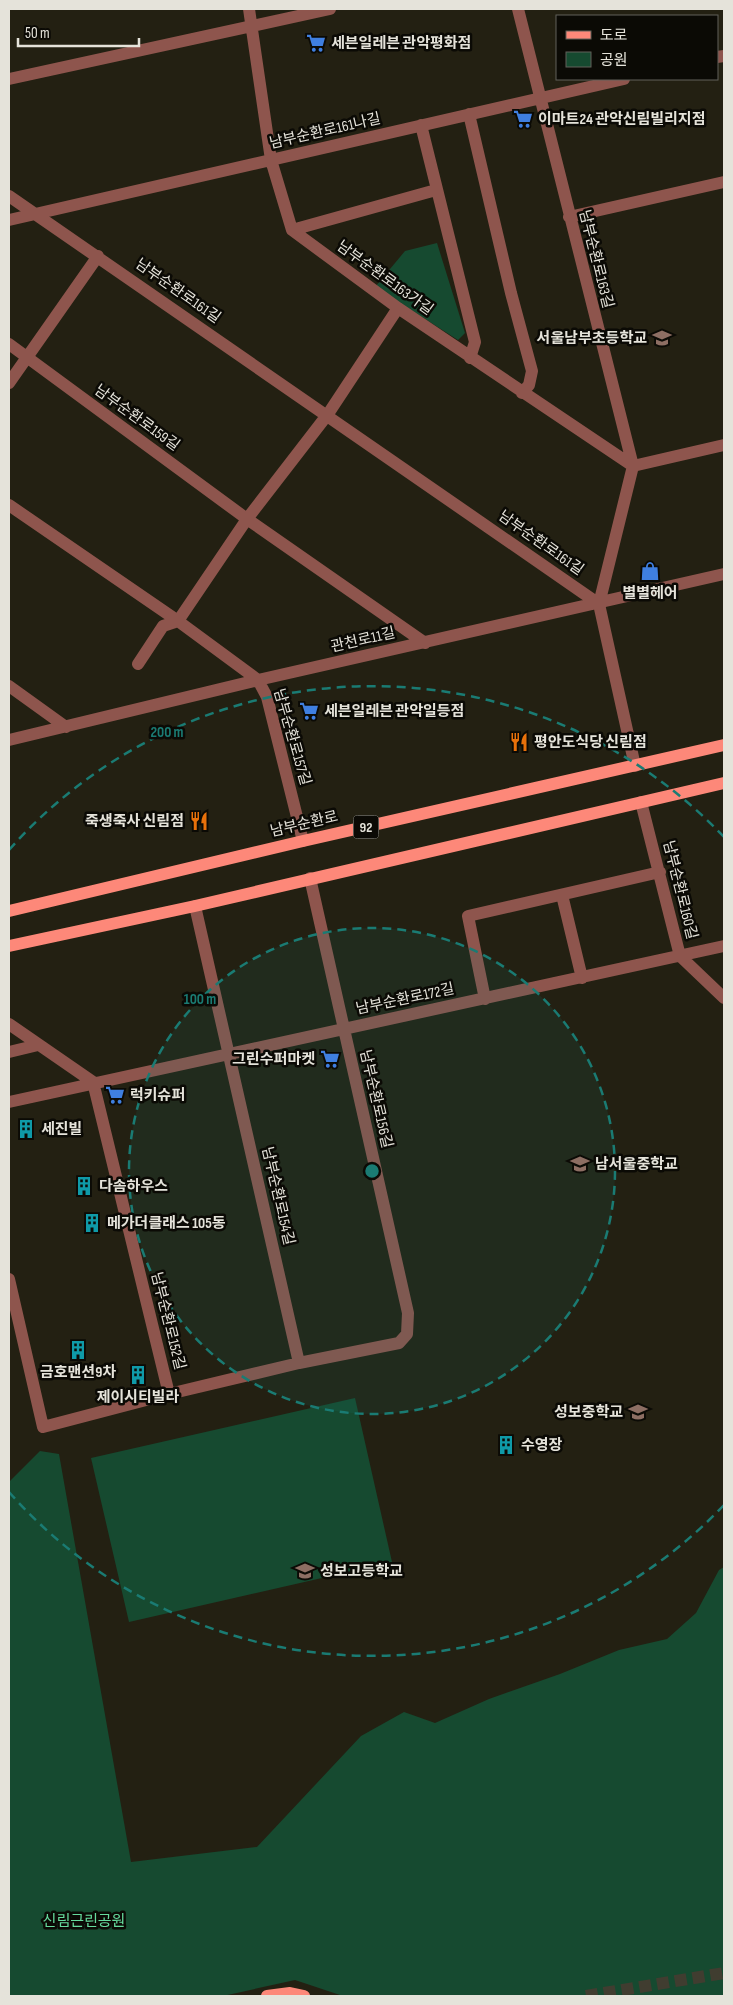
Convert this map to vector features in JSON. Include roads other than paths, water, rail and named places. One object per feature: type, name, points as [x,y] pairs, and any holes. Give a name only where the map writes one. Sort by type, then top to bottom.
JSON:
[{"type":"main road","name":"남부순환로","points":[[9,911],[303,841],[724,745]]},
{"type":"main road","points":[[9,946],[195,906],[724,783]]},
{"type":"main road","points":[[267,1996],[290,1994],[304,1996]]},
{"type":"street","points":[[249,9],[271,160],[292,230],[436,190]]},
{"type":"street","points":[[9,79],[330,9]]},
{"type":"street","name":"남부순환로163길","points":[[518,9],[633,466],[599,604]]},
{"type":"street","name":"남부순환로161나길","points":[[9,220],[620,80]]},
{"type":"street","points":[[469,114],[511,293],[532,371],[529,384],[522,393]]},
{"type":"street","points":[[421,125],[475,342],[470,358]]},
{"type":"street","points":[[569,217],[724,182]]},
{"type":"street","name":"남부순환로161길","points":[[9,196],[328,414],[599,604]]},
{"type":"street","name":"남부순환로163가길","points":[[292,230],[470,358],[633,466]]},
{"type":"street","points":[[9,383],[98,256]]},
{"type":"street","points":[[138,664],[163,626],[178,621],[247,519],[328,414],[398,308]]},
{"type":"street","name":"남부순환로159길","points":[[9,344],[247,519],[424,643]]},
{"type":"street","points":[[633,466],[724,445]]},
{"type":"street","name":"남부순환로157길","points":[[9,505],[178,621],[258,680],[267,697],[303,841]]},
{"type":"street","name":"관천로11길","points":[[9,740],[258,680],[599,604],[724,574]]},
{"type":"street","points":[[599,604],[635,766]]},
{"type":"street","points":[[9,686],[66,726]]},
{"type":"street","name":"남부순환로160길","points":[[641,802],[680,956],[724,998]]},
{"type":"street","points":[[485,999],[468,916],[660,872]]},
{"type":"street","name":"남부순환로156길","points":[[299,1363],[399,1343],[407,1334],[408,1313],[310,878]]},
{"type":"street","points":[[562,895],[582,978]]},
{"type":"street","name":"남부순환로154길","points":[[195,906],[299,1363]]},
{"type":"street","name":"남부순환로172길","points":[[9,1102],[93,1082],[343,1030],[724,946]]},
{"type":"street","points":[[9,1024],[93,1082]]},
{"type":"street","points":[[9,1052],[38,1044]]},
{"type":"street","name":"남부순환로152길","points":[[9,1279],[43,1427],[168,1394],[93,1082]]},
{"type":"street","points":[[168,1394],[299,1363]]},
{"type":"tunnel","points":[[586,1996],[724,1973]]},
{"type":"place","name":"세븐일레븐 관악평화점","points":[[316,43]]},
{"type":"place","name":"이마트24 관악신림빌리지점","points":[[523,119]]},
{"type":"place","name":"서울남부초등학교","points":[[662,338]]},
{"type":"place","name":"별별헤어","points":[[650,571]]},
{"type":"place","name":"세븐일레븐 관악일등점","points":[[309,711]]},
{"type":"place","name":"평안도식당 신림점","points":[[519,742]]},
{"type":"place","name":"죽생죽사 신림점","points":[[199,821]]},
{"type":"place","name":"그린수퍼마켓","points":[[330,1059]]},
{"type":"place","name":"럭키슈퍼","points":[[115,1095]]},
{"type":"place","name":"세진빌","points":[[26,1129]]},
{"type":"place","name":"남서울중학교","points":[[580,1164]]},
{"type":"place","name":"다솜하우스","points":[[84,1186]]},
{"type":"place","name":"메가더클래스 105동","points":[[92,1223]]},
{"type":"place","name":"금호맨션9차","points":[[78,1350]]},
{"type":"place","name":"제이시티빌라","points":[[138,1375]]},
{"type":"place","name":"성보중학교","points":[[638,1412]]},
{"type":"place","name":"수영장","points":[[506,1445]]},
{"type":"place","name":"성보고등학교","points":[[305,1571]]},
{"type":"park label","name":"신림근린공원","points":[[84,1921]]}]
